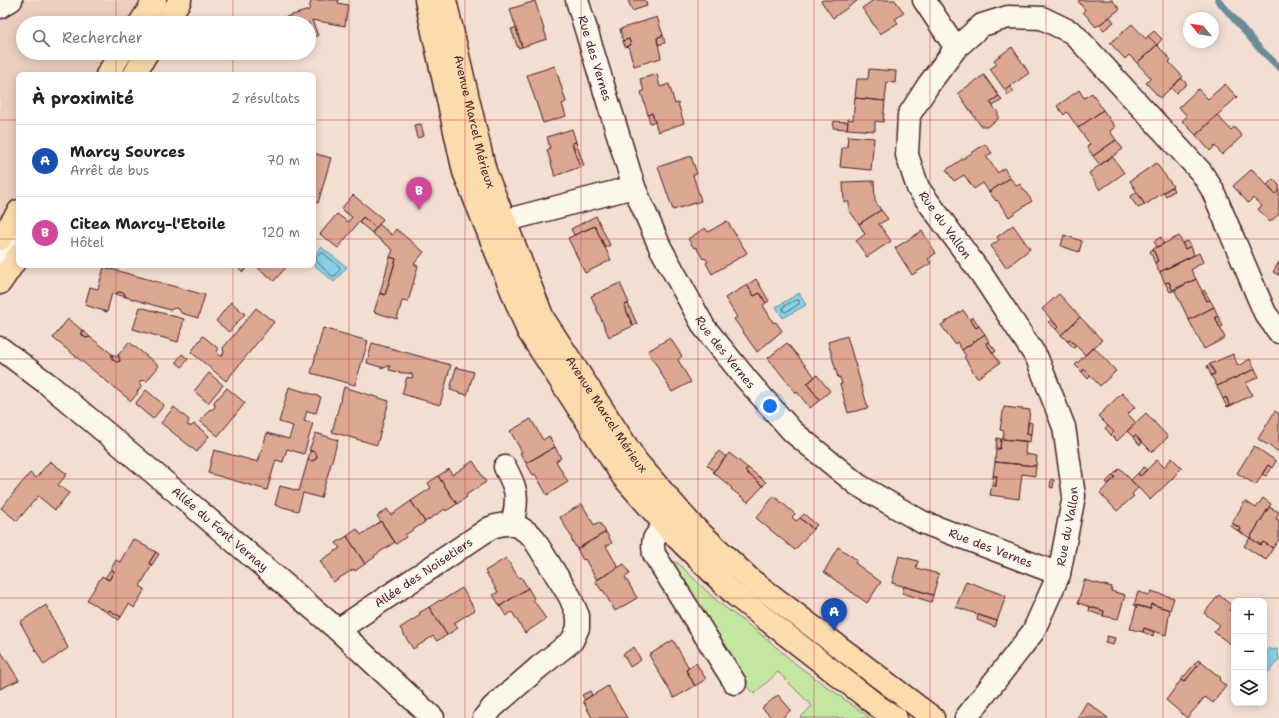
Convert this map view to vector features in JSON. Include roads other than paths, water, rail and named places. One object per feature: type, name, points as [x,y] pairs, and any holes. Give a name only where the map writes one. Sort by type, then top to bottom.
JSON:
[{"type":"main road","points":[[145,16],[155,0]]},
{"type":"main road","points":[[170,16],[180,0]]},
{"type":"main road","name":"Avenue Marcel Mérieux","points":[[426,0],[464,172],[528,331],[623,477],[666,525],[735,595],[879,707],[896,718]]},
{"type":"main road","name":"Avenue Marcel Mérieux","points":[[446,0],[485,171],[543,318],[637,462],[691,524],[751,580],[933,718]]},
{"type":"main road","points":[[109,72],[117,60]]},
{"type":"main road","points":[[136,72],[143,60]]},
{"type":"main road","points":[[0,239],[16,225]]},
{"type":"main road","points":[[0,283],[16,259]]},
{"type":"street","points":[[0,7],[11,0]]},
{"type":"street","name":"Rue des Vernes","points":[[577,0],[634,188],[660,247],[704,327],[747,380],[793,432],[858,484],[922,522],[1059,574]]},
{"type":"street","points":[[924,0],[956,48]]},
{"type":"street","name":"Rue du Vallon","points":[[966,718],[1033,632],[1059,574],[1074,496],[1064,427],[1037,358],[982,275],[918,188],[907,155],[909,115],[929,84],[956,48],[982,25],[1008,17],[1042,18],[1073,33],[1201,172],[1212,189],[1266,313],[1279,332]]},
{"type":"street","points":[[505,222],[523,216],[634,188]]},
{"type":"street","points":[[0,262],[16,227]]},
{"type":"street","name":"Allée du Font Vernay","points":[[0,348],[49,385],[166,482],[338,630],[433,718]]},
{"type":"street","points":[[484,718],[493,707],[572,641],[578,628],[578,616],[570,597],[532,536],[525,530],[512,524],[515,511],[516,494],[505,466]]},
{"type":"street","name":"Allée des Noisetiers","points":[[338,630],[490,528],[503,523],[512,524]]},
{"type":"street","points":[[666,525],[656,534],[652,543],[654,554],[735,683]]},
{"type":"water","points":[[321,247],[347,267],[334,282],[316,267],[316,253]]},
{"type":"water","points":[[799,293],[806,305],[783,318],[776,307]]},
{"type":"water","points":[[1269,648],[1272,650],[1278,650],[1279,660],[1267,674],[1267,670],[1267,651]]},
{"type":"waterway","points":[[1218,0],[1260,49],[1279,67]]},
{"type":"place","name":"Citea Marcy-l'Etoile","points":[[419,210]]},
{"type":"place","name":"Marcy Sources","points":[[834,631]]}]
